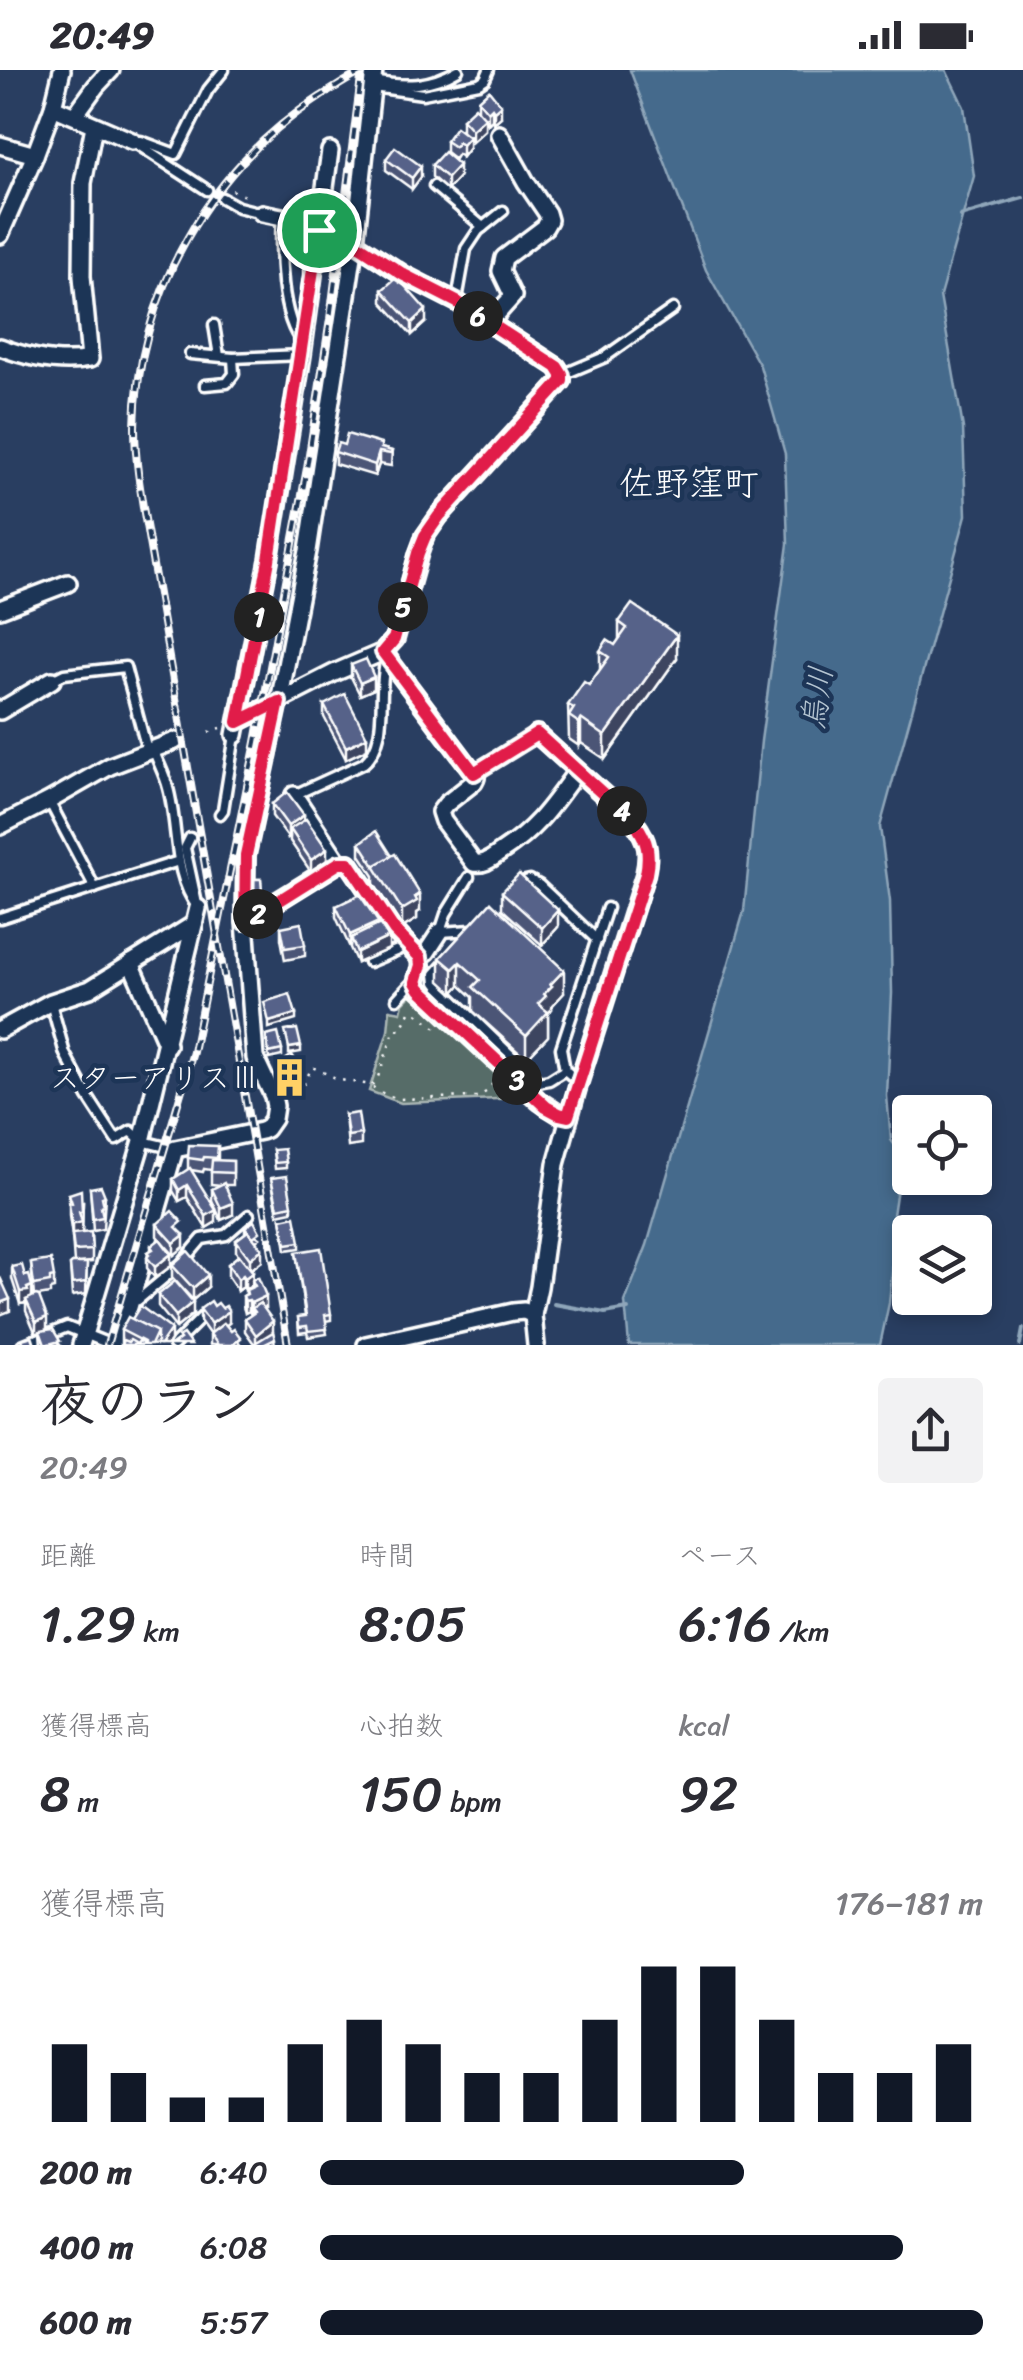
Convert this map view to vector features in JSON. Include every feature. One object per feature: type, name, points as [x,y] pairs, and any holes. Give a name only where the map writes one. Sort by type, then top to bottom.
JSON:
[{"type":"street","points":[[0,235],[36,155],[62,70]]},
{"type":"street","points":[[76,115],[111,70]]},
{"type":"street","points":[[115,1345],[135,1299],[175,1149],[261,1132],[272,1119],[276,1106],[255,1058],[245,922],[246,855],[308,551],[355,243],[373,80]]},
{"type":"street","points":[[53,108],[132,141]]},
{"type":"street","points":[[0,347],[30,358],[90,360],[82,276],[83,182],[94,126]]},
{"type":"street","points":[[489,322],[513,296],[501,271],[504,258],[549,220],[499,134]]},
{"type":"street","points":[[0,145],[36,155]]},
{"type":"street","points":[[237,729],[269,560],[330,150]]},
{"type":"street","points":[[237,729],[334,673],[385,655],[394,639],[425,536],[562,381],[557,367],[457,302],[404,275],[355,243],[262,213]]},
{"type":"street","points":[[0,609],[68,583]]},
{"type":"street","points":[[385,655],[474,773],[474,782],[440,812],[469,859],[477,865],[525,837],[577,771]]},
{"type":"street","points":[[0,710],[52,680]]},
{"type":"street","points":[[536,1345],[533,1315],[556,1164],[649,854],[646,837],[635,823],[537,734]]},
{"type":"street","points":[[0,826],[110,766],[175,741]]},
{"type":"street","points":[[294,795],[339,863]]},
{"type":"street","points":[[245,922],[339,863],[349,863],[394,930],[420,957],[416,982],[424,994],[538,1100],[568,1116]]},
{"type":"street","points":[[0,1030],[51,1002],[90,989],[196,916]]},
{"type":"street","points":[[82,1340],[142,1141],[196,916]]},
{"type":"street","points":[[420,957],[440,932]]},
{"type":"street","points":[[131,963],[166,1044]]},
{"type":"street","points":[[366,1345],[513,1312],[533,1315]]},
{"type":"lane","points":[[132,141],[176,154],[208,90],[224,70]]},
{"type":"lane","points":[[373,80],[408,86],[437,81],[458,70]]},
{"type":"lane","points":[[373,80],[423,94],[435,93],[479,83],[489,70]]},
{"type":"lane","points":[[132,141],[208,190]]},
{"type":"lane","points":[[434,186],[483,227]]},
{"type":"lane","points":[[222,198],[262,213]]},
{"type":"lane","points":[[457,302],[466,249],[483,227],[503,211]]},
{"type":"lane","points":[[190,354],[233,358],[302,349],[280,264],[282,217]]},
{"type":"lane","points":[[562,375],[615,351],[672,309]]},
{"type":"lane","points":[[214,325],[219,356]]},
{"type":"lane","points":[[205,385],[227,384],[234,374],[233,358]]},
{"type":"lane","points":[[294,795],[364,763],[373,755],[379,739],[385,655]]},
{"type":"lane","points":[[52,680],[64,674],[124,668],[150,750],[168,787],[179,861],[196,916]]},
{"type":"lane","points":[[220,814],[237,729]]},
{"type":"lane","points":[[49,802],[95,888]]},
{"type":"lane","points":[[190,838],[185,848],[196,916]]},
{"type":"lane","points":[[0,918],[179,861]]},
{"type":"lane","points":[[469,878],[446,914],[440,932],[476,930]]},
{"type":"lane","points":[[512,891],[522,880],[530,880],[596,940]]},
{"type":"lane","points":[[579,1082],[565,1070],[561,1048],[607,908]]},
{"type":"lane","points":[[466,940],[484,922]]},
{"type":"lane","points":[[369,962],[406,944]]},
{"type":"lane","points":[[456,952],[435,974],[439,986],[539,1082],[565,1070]]},
{"type":"lane","points":[[397,999],[416,982]]},
{"type":"lane","points":[[564,982],[578,995]]},
{"type":"lane","points":[[51,1002],[66,1054],[116,1140],[131,1131],[142,1141],[175,1149]]},
{"type":"lane","points":[[146,1310],[135,1299],[181,1264],[202,1239],[226,1235],[249,1215]]},
{"type":"lane","points":[[167,1333],[175,1343],[210,1310]]},
{"type":"lane","points":[[22,1345],[67,1327],[82,1340],[115,1345]]},
{"type":"path","points":[[474,773],[537,734]]},
{"type":"path","points":[[371,1086],[395,1029],[400,1030],[406,1015],[416,1012],[436,1028],[442,1022]]},
{"type":"path","points":[[292,1094],[302,1088],[312,1068],[340,1080],[371,1086],[398,1100],[477,1097],[500,1076]]},
{"type":"green space","points":[[412,994],[523,1098],[401,1103],[369,1091],[388,1031],[390,1010],[401,1012]]},
{"type":"water","name":"烏川","points":[[630,70],[946,70],[964,107],[974,176],[940,296],[963,428],[966,515],[880,827],[890,901],[892,993],[887,1096],[892,1195],[896,1195],[889,1303],[880,1345],[629,1345],[625,1302],[647,1245],[744,911],[761,741],[788,544],[785,454],[760,366],[706,270]]},
{"type":"building","points":[[489,90],[501,105],[488,112],[478,100]]},
{"type":"building","points":[[475,107],[485,118],[472,130],[462,119]]},
{"type":"building","points":[[456,127],[469,137],[455,147],[446,141]]},
{"type":"building","points":[[395,147],[421,166],[412,178],[386,159]]},
{"type":"building","points":[[444,152],[459,165],[447,178],[432,165]]},
{"type":"building","points":[[397,277],[426,310],[412,323],[382,290]]},
{"type":"building","points":[[347,434],[381,444],[391,454],[379,452],[375,465],[335,452],[338,443],[344,445]]},
{"type":"building","points":[[632,604],[677,635],[605,736],[581,719],[579,723],[569,716],[574,708],[568,705],[609,657],[600,651],[607,640],[615,645],[627,628],[619,622]]},
{"type":"building","points":[[366,659],[374,677],[360,683],[351,665]]},
{"type":"building","points":[[345,694],[367,737],[346,747],[324,705]]},
{"type":"building","points":[[287,792],[304,815],[288,826],[272,804]]},
{"type":"building","points":[[306,819],[327,849],[311,860],[290,829]]},
{"type":"building","points":[[376,831],[392,856],[375,866],[360,843]]},
{"type":"building","points":[[395,854],[420,894],[415,897],[417,901],[402,910],[374,866]]},
{"type":"building","points":[[519,874],[558,910],[542,928],[502,892]]},
{"type":"building","points":[[250,879],[261,879],[262,891],[251,892]]},
{"type":"building","points":[[367,891],[381,921],[350,935],[336,906]]},
{"type":"building","points":[[491,902],[564,970],[538,1004],[548,1012],[526,1036],[473,987],[480,980],[460,962],[453,969],[440,958]]},
{"type":"building","points":[[301,923],[305,945],[285,948],[281,927]]},
{"type":"building","points":[[382,923],[389,937],[357,952],[351,938]]},
{"type":"building","points":[[290,994],[296,1014],[269,1022],[264,1002]]},
{"type":"building","points":[[297,1029],[301,1046],[289,1048],[285,1031]]},
{"type":"building","points":[[278,1033],[282,1050],[269,1053],[266,1036]]},
{"type":"building","points":[[292,1055],[301,1068],[287,1077],[278,1065]]},
{"type":"building","points":[[358,1113],[361,1134],[348,1136],[345,1115]]},
{"type":"building","points":[[189,1145],[218,1146],[217,1158],[188,1158]]},
{"type":"building","points":[[284,1149],[286,1162],[275,1163],[273,1150]]},
{"type":"building","points":[[212,1160],[233,1161],[233,1173],[211,1172]]},
{"type":"building","points":[[190,1168],[216,1210],[206,1216],[187,1185],[179,1190],[173,1179]]},
{"type":"building","points":[[287,1176],[292,1205],[278,1208],[271,1178]]},
{"type":"building","points":[[224,1183],[233,1203],[221,1208],[212,1189]]},
{"type":"building","points":[[101,1186],[105,1196],[103,1217],[93,1219],[90,1188]]},
{"type":"building","points":[[81,1190],[82,1222],[72,1225],[69,1194]]},
{"type":"building","points":[[172,1211],[182,1222],[176,1227],[184,1235],[174,1243],[157,1224]]},
{"type":"building","points":[[295,1216],[300,1242],[286,1244],[281,1219]]},
{"type":"building","points":[[254,1221],[260,1232],[253,1237],[245,1227]]},
{"type":"building","points":[[248,1231],[262,1249],[250,1259],[236,1240]]},
{"type":"building","points":[[91,1232],[92,1250],[74,1251],[72,1234]]},
{"type":"building","points":[[160,1239],[171,1254],[155,1267],[147,1257],[151,1246]]},
{"type":"building","points":[[321,1248],[331,1314],[325,1315],[327,1329],[308,1331],[307,1326],[299,1327],[298,1317],[306,1316],[296,1252]]},
{"type":"building","points":[[188,1251],[208,1275],[193,1288],[172,1265]]},
{"type":"building","points":[[239,1255],[253,1272],[238,1279],[228,1264]]},
{"type":"building","points":[[51,1260],[54,1277],[50,1282],[34,1285],[31,1263]]},
{"type":"building","points":[[72,1263],[87,1263],[86,1282],[72,1284]]},
{"type":"building","points":[[22,1265],[32,1286],[20,1292],[12,1267]]},
{"type":"building","points":[[0,1277],[10,1299],[0,1303]]},
{"type":"building","points":[[258,1277],[266,1296],[251,1303],[245,1301],[246,1290],[255,1286],[252,1280]]},
{"type":"building","points":[[175,1281],[193,1302],[176,1316],[158,1295]]},
{"type":"building","points":[[36,1295],[47,1317],[36,1322],[26,1300]]},
{"type":"building","points":[[211,1301],[229,1311],[211,1324],[200,1309]]},
{"type":"building","points":[[260,1303],[273,1321],[256,1335],[245,1319]]},
{"type":"building","points":[[140,1306],[171,1329],[160,1345],[157,1332],[132,1319]]},
{"type":"building","points":[[128,1317],[157,1332],[151,1345],[121,1345],[123,1340],[144,1344],[121,1330]]},
{"type":"building","points":[[224,1323],[241,1338],[232,1345],[218,1345],[210,1334]]},
{"type":"building","points":[[53,1329],[60,1341],[45,1345],[40,1331]]},
{"type":"building","points":[[273,1332],[275,1339],[256,1345],[255,1343]]},
{"type":"building","points":[[183,1334],[191,1345],[172,1345],[178,1337]]},
{"type":"building","points":[[32,1336],[35,1345],[24,1345],[22,1339]]},
{"type":"waterway","points":[[960,216],[1023,198]]},
{"type":"waterway","points":[[554,1304],[605,1313],[628,1309]]},
{"type":"waterway","points":[[1020,1345],[1023,1329]]},
{"type":"railway","points":[[107,1345],[193,1052],[256,742],[307,468],[362,70]]},
{"type":"railway","points":[[288,1345],[145,519],[135,427],[139,378],[149,330],[165,283],[213,198],[280,126],[366,70]]},
{"type":"place","name":"スターアリスⅢ","points":[[290,1078]]},
{"type":"district","name":"佐野窪町","points":[[689,483]]},
{"type":"route","points":[[319,230],[355,243],[404,275],[457,302],[557,367],[562,375],[562,381],[425,536],[394,639],[383,652],[474,773],[537,734],[646,837],[646,874],[568,1116],[546,1107],[420,989],[416,978],[420,957],[394,930],[349,863],[339,863],[245,922],[246,855],[279,702],[238,722],[269,560],[319,230]]}]
